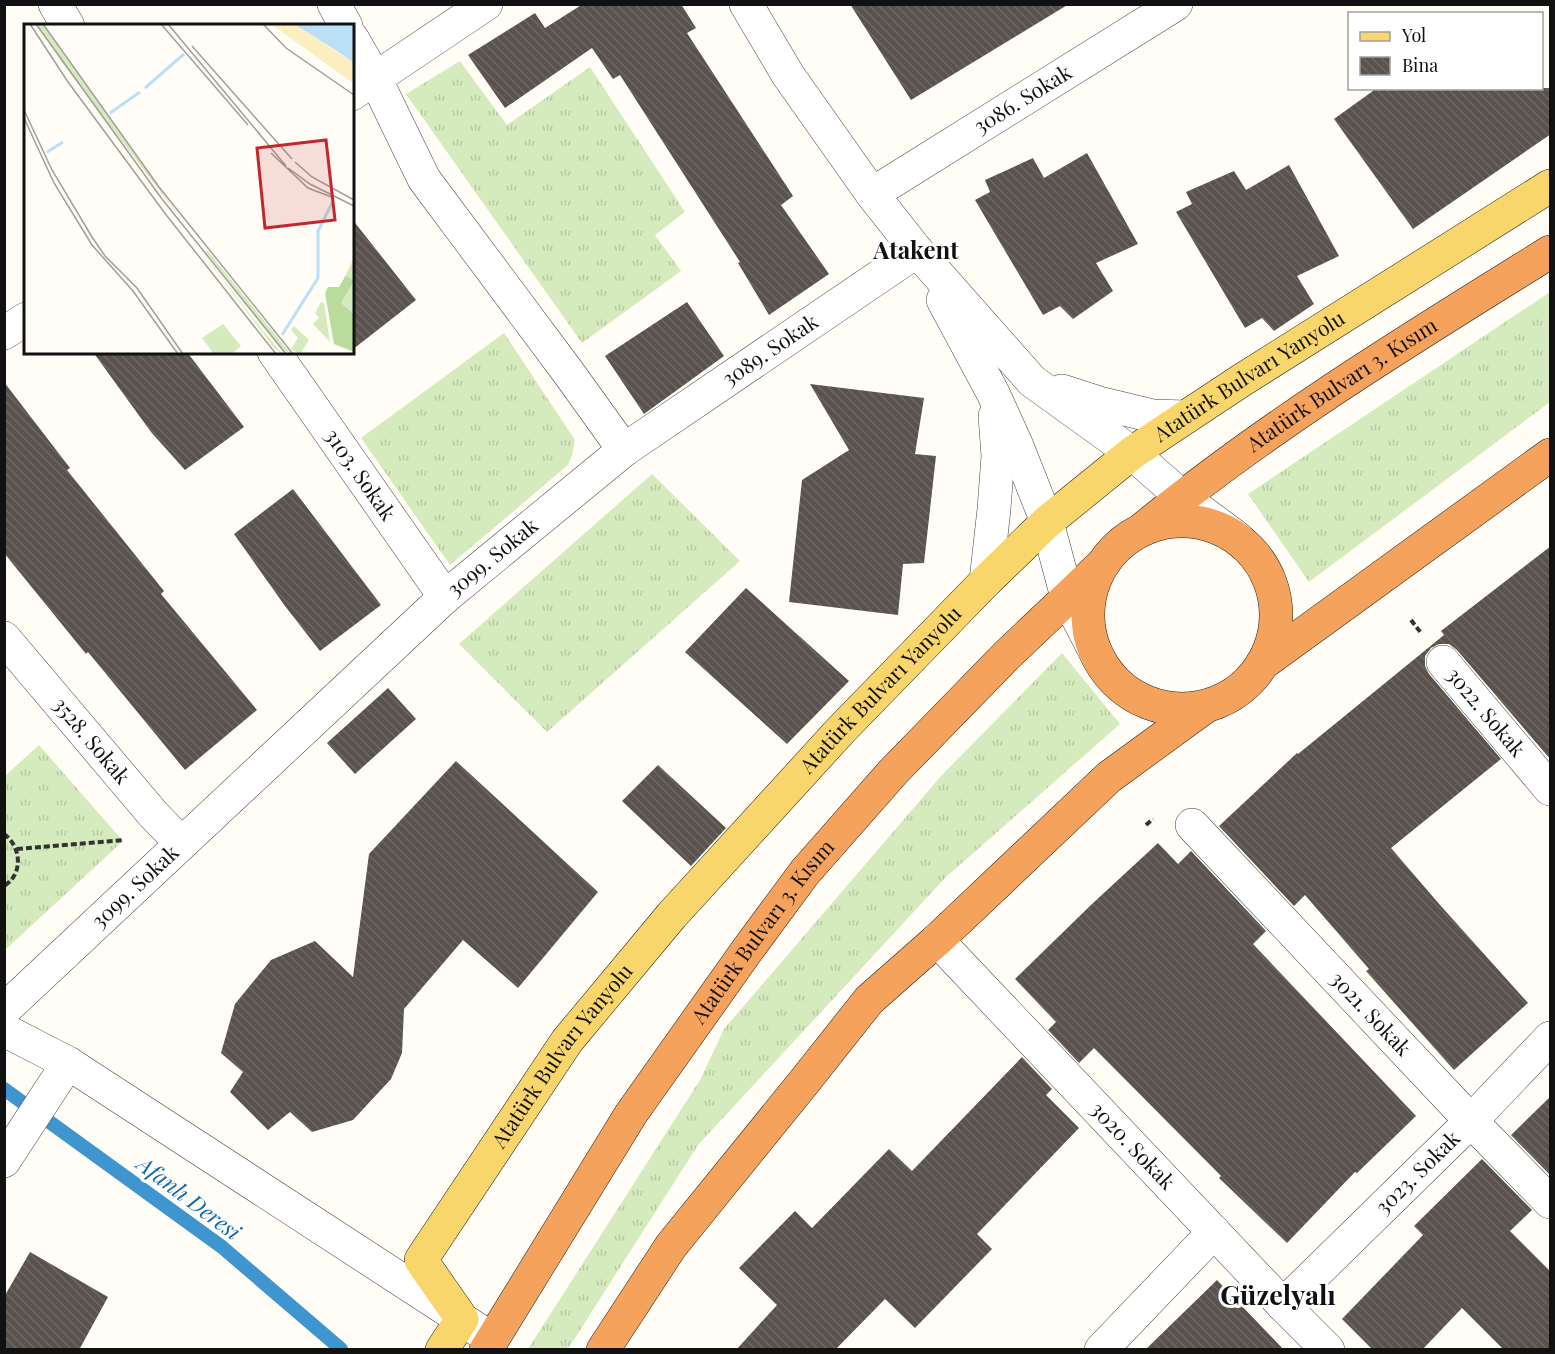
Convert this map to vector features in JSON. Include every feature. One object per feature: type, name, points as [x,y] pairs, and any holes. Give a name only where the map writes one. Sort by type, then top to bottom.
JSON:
[{"type":"highway","name":"Atatürk Bulvarı 3. Kısım","points":[[1141,530],[1182,496],[1274,429],[1383,357],[1551,252]]},
{"type":"highway","points":[[1262,664],[1551,455]]},
{"type":"highway","points":[[603,1350],[671,1246],[869,1000],[937,940],[1109,777],[1205,707],[1228,697],[1248,682],[1262,664],[1271,644],[1276,622],[1275,599],[1269,577],[1255,556],[1237,538],[1215,527],[1190,521],[1165,522],[1141,530],[1120,544],[1104,563],[1093,585],[1088,611],[1091,636],[1099,659],[1114,680],[1133,695],[1156,706],[1180,710],[1205,707]]},
{"type":"highway","name":"Atatürk Bulvarı 3. Kısım","points":[[489,1344],[631,1114],[805,872],[893,772],[1006,656],[1104,563]]},
{"type":"main road","name":"Atatürk Bulvarı Yanyolu","points":[[462,1319],[421,1260],[567,1041],[672,915],[841,730],[986,581],[1047,522],[1132,453],[1242,380],[1551,186]]},
{"type":"main road","points":[[442,1350],[462,1319]]},
{"type":"street","points":[[55,4],[67,24]]},
{"type":"street","points":[[334,4],[345,24]]},
{"type":"street","points":[[364,86],[486,4]]},
{"type":"street","points":[[746,4],[788,75],[872,194],[917,251],[1032,381],[1132,453],[1182,496],[1237,538]]},
{"type":"street","name":"3086. Sokak","points":[[872,194],[1176,4]]},
{"type":"street","points":[[354,46],[364,86],[424,179],[624,450]]},
{"type":"street","points":[[917,251],[993,393],[1017,446],[1047,522],[1067,597],[1099,659]]},
{"type":"street","name":"3089. Sokak","points":[[624,450],[917,251]]},
{"type":"street","points":[[4,333],[24,320]]},
{"type":"street","name":"3103. Sokak","points":[[275,354],[445,597]]},
{"type":"street","points":[[1032,381],[1099,404],[1153,416],[1186,417]]},
{"type":"street","points":[[986,581],[998,456],[993,393]]},
{"type":"street","name":"3099. Sokak","points":[[4,1010],[445,597],[624,450]]},
{"type":"street","name":"3528. Sokak","points":[[4,638],[153,814],[181,843]]},
{"type":"street","name":"3022. Sokak","points":[[1443,662],[1551,789]]},
{"type":"street","name":"3021. Sokak","points":[[1192,825],[1471,1121],[1551,1202]]},
{"type":"street","name":"3020. Sokak","points":[[937,940],[1282,1305],[1328,1350]]},
{"type":"street","points":[[4,1030],[68,1063],[462,1319],[489,1344]]},
{"type":"street","name":"3023. Sokak","points":[[1282,1305],[1471,1121],[1551,1038]]},
{"type":"street","points":[[5,1161],[68,1063]]},
{"type":"street","points":[[1101,1350],[1214,1232]]},
{"type":"path","points":[[17,849],[123,841],[153,814]]},
{"type":"path","points":[[4,834],[10,838],[17,849],[19,861],[16,873],[4,886]]},
{"type":"green space","points":[[460,61],[507,125],[590,67],[685,212],[655,235],[681,271],[582,343],[406,94]]},
{"type":"green space","points":[[1550,292],[1550,402],[1309,582],[1248,494]]},
{"type":"green space","points":[[504,333],[575,440],[572,455],[568,465],[450,565],[361,438]]},
{"type":"green space","points":[[652,474],[740,561],[547,732],[459,644]]},
{"type":"green space","points":[[1062,653],[1120,724],[946,877],[698,1145],[568,1349],[528,1349],[700,1080],[724,1029],[941,776]]},
{"type":"green space","points":[[39,745],[123,841],[5,950],[5,776]]},
{"type":"building","points":[[583,4],[681,4],[696,28],[687,33],[793,196],[781,205],[829,274],[769,315],[738,263],[740,262],[620,75],[613,79],[592,48],[505,108],[468,55],[535,13],[545,28]]},
{"type":"building","points":[[850,4],[1069,4],[911,100]]},
{"type":"building","points":[[1543,88],[1551,88],[1551,134],[1413,229],[1334,119],[1374,90],[1543,90]]},
{"type":"building","points":[[1087,153],[1138,244],[1096,263],[1113,291],[1073,319],[1060,306],[1043,315],[975,200],[990,192],[985,180],[1033,158],[1044,178]]},
{"type":"building","points":[[1289,165],[1339,256],[1297,276],[1314,304],[1274,331],[1262,318],[1245,328],[1176,212],[1192,204],[1186,192],[1234,171],[1246,190]]},
{"type":"building","points":[[354,222],[416,300],[354,348]]},
{"type":"building","points":[[687,302],[724,356],[644,414],[605,356]]},
{"type":"building","points":[[94,354],[189,354],[244,427],[185,470],[151,432]]},
{"type":"building","points":[[4,382],[70,468],[67,470],[164,591],[161,594],[257,710],[185,770],[4,553]]},
{"type":"building","points":[[810,384],[924,398],[915,454],[936,456],[924,563],[903,564],[898,615],[789,602],[802,480],[849,450]]},
{"type":"building","points":[[293,489],[381,605],[320,651],[234,534]]},
{"type":"building","points":[[1551,546],[1551,760],[1457,650],[1449,644],[1439,644],[1431,648],[1425,656],[1425,666],[1429,674],[1501,759],[1391,848],[1528,1003],[1454,1070],[1366,971],[1369,969],[1305,895],[1294,906],[1219,826],[1297,753],[1444,635],[1441,631]]},
{"type":"building","points":[[746,588],[849,681],[787,744],[685,652]]},
{"type":"building","points":[[388,688],[416,719],[355,774],[327,743]]},
{"type":"building","points":[[456,761],[598,892],[518,988],[463,940],[404,1009],[402,1053],[391,1079],[353,1120],[312,1132],[290,1112],[268,1130],[230,1092],[243,1072],[221,1053],[235,1004],[271,960],[315,941],[353,977],[369,854]]},
{"type":"building","points":[[658,765],[726,828],[691,866],[622,801]]},
{"type":"building","points":[[1158,843],[1178,864],[1191,851],[1266,931],[1253,944],[1416,1116],[1357,1173],[1355,1172],[1287,1243],[1219,1178],[1221,1176],[1094,1048],[1079,1063],[1048,1030],[1056,1022],[1015,979]]},
{"type":"building","points":[[1022,1057],[1052,1089],[1046,1095],[1079,1128],[977,1234],[992,1249],[915,1328],[885,1299],[835,1350],[736,1350],[777,1305],[739,1268],[795,1211],[812,1228],[889,1149],[912,1171]]},
{"type":"building","points":[[1551,1096],[1551,1176],[1511,1135]]},
{"type":"building","points":[[1482,1159],[1532,1210],[1510,1231],[1551,1272],[1551,1350],[1504,1350],[1462,1308],[1422,1350],[1373,1350],[1342,1319],[1423,1235],[1414,1226]]},
{"type":"building","points":[[30,1252],[108,1297],[79,1350],[4,1350],[4,1297]]},
{"type":"building","points":[[1217,1280],[1284,1350],[1145,1350]]},
{"type":"waterway","name":"Afanlı Deresi","points":[[4,1089],[222,1247],[341,1349]]},
{"type":"district","name":"Atakent","points":[[916,251]]},
{"type":"district","name":"Güzelyalı","points":[[1278,1296]]}]
